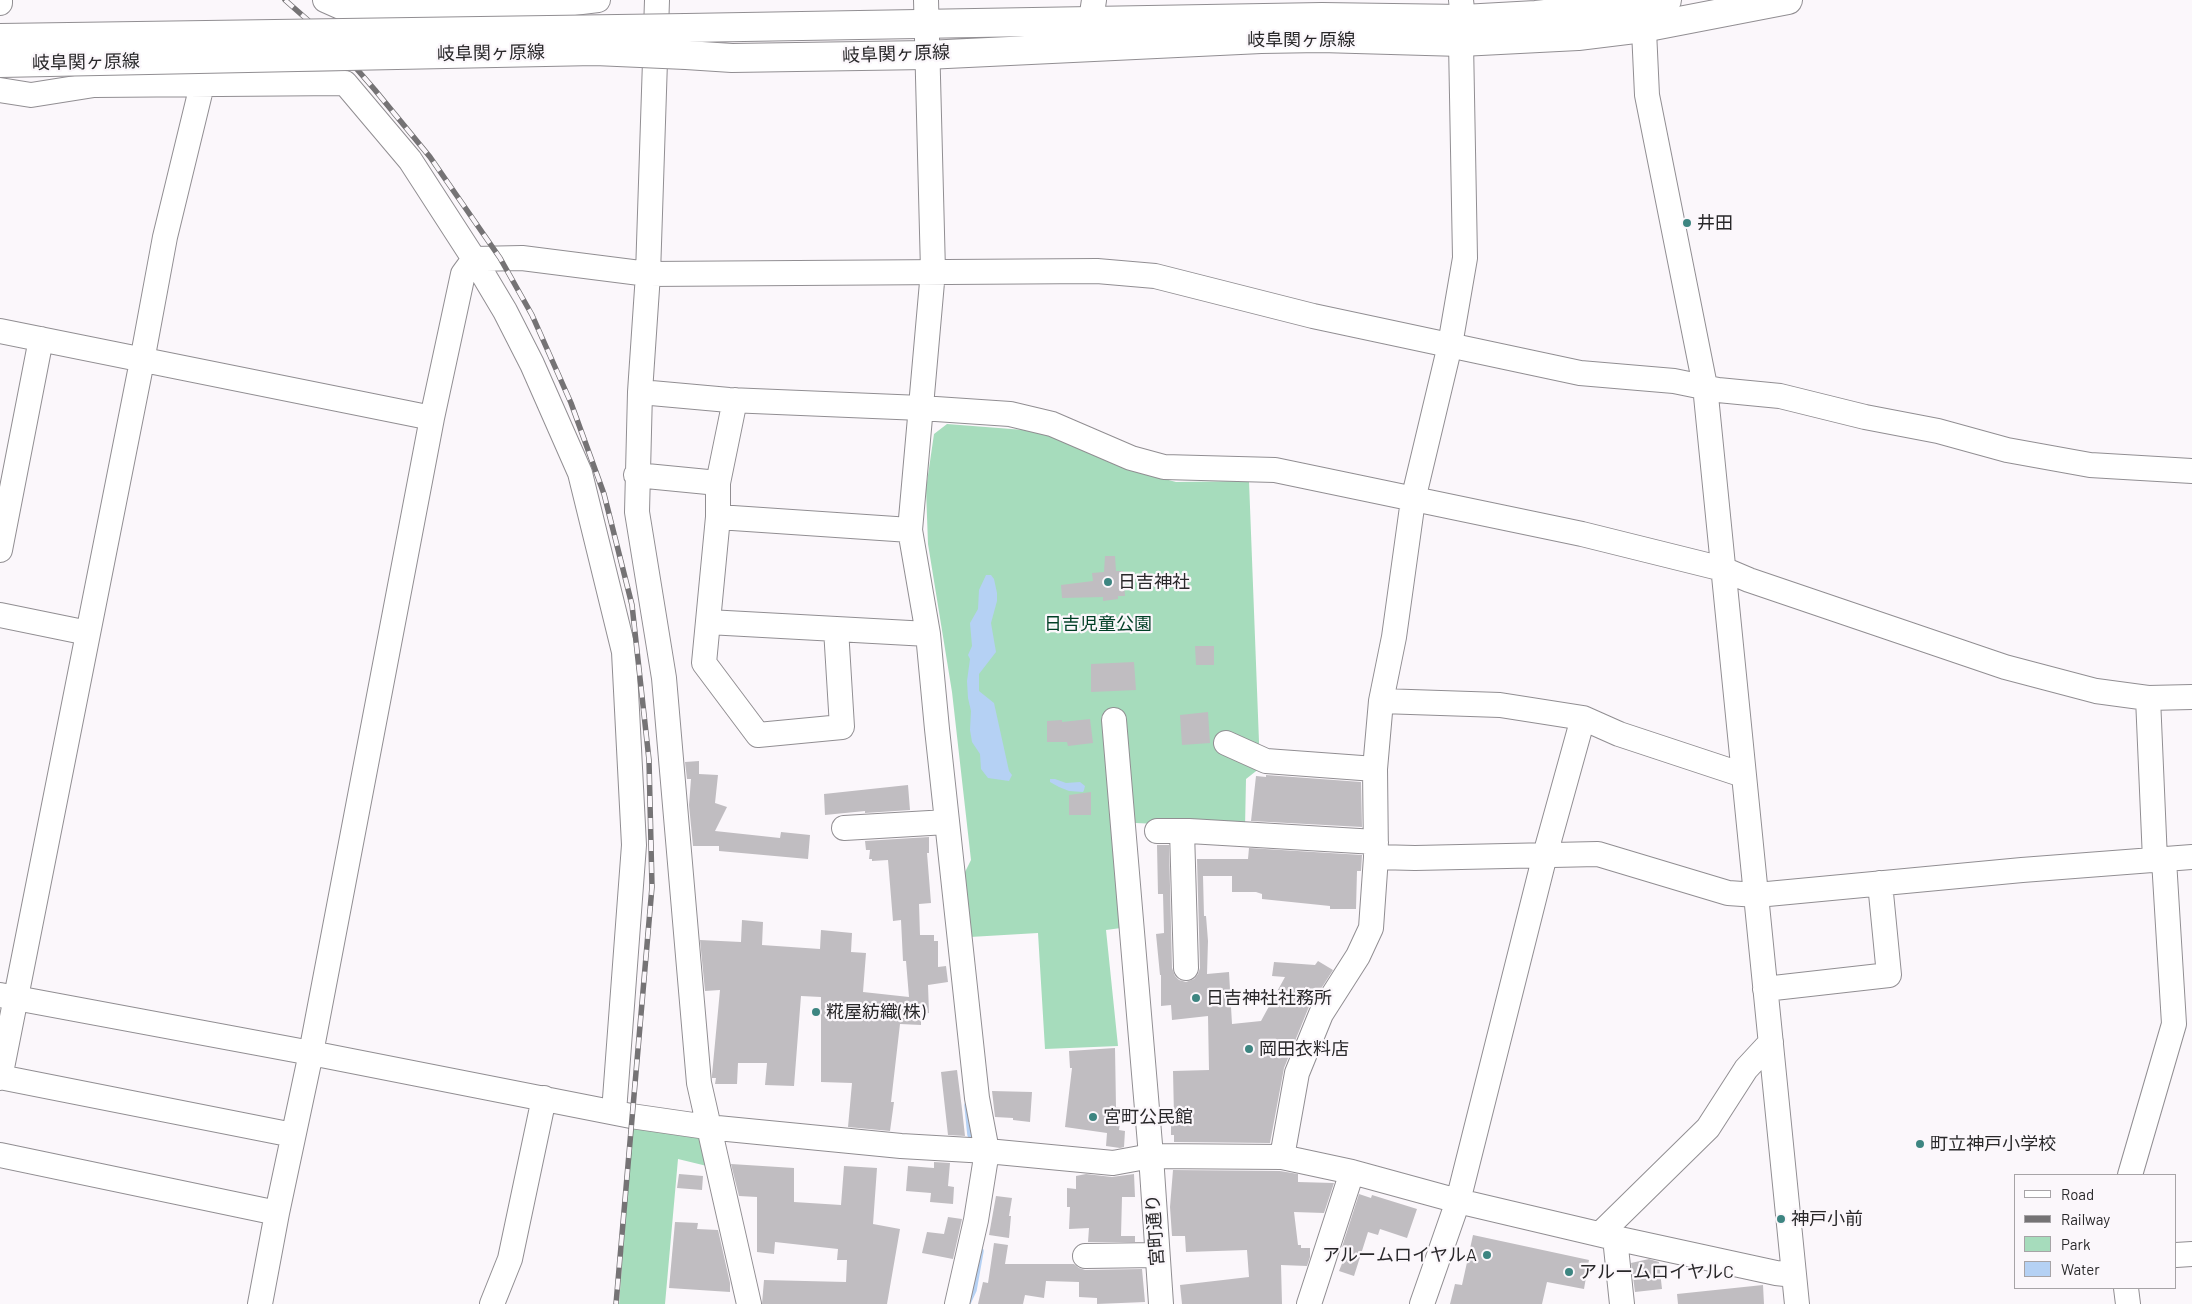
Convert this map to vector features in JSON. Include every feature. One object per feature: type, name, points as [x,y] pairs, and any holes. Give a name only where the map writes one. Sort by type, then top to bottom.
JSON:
[{"type":"main road","name":"岐阜関ヶ原線","points":[[0,38],[686,28],[926,12],[1093,10],[1462,21],[1578,36],[1649,8],[1788,0]]},
{"type":"main road","name":"岐阜関ヶ原線","points":[[0,63],[595,51],[732,58],[926,55],[1261,39],[1321,38],[1462,21]]},
{"type":"street","points":[[325,0],[343,8],[549,6],[598,0]]},
{"type":"street","points":[[657,0],[648,274],[636,475],[637,512],[664,678],[698,1083],[749,1304]]},
{"type":"street","points":[[1649,8],[1646,95],[1705,386],[1797,1304]]},
{"type":"street","points":[[926,12],[933,272],[910,530],[928,634],[977,1098],[987,1151],[976,1220],[957,1304]]},
{"type":"street","points":[[1282,1157],[1297,1073],[1321,1014],[1358,956],[1371,928],[1376,849],[1375,769],[1381,702],[1394,637],[1414,500],[1450,345],[1465,258],[1462,21]]},
{"type":"street","points":[[0,90],[31,95],[94,85],[345,83],[410,160],[474,259],[505,311],[532,364],[580,473],[624,652],[634,845],[614,1112]]},
{"type":"street","points":[[202,85],[165,237],[88,633],[8,996],[0,1078],[293,1134]]},
{"type":"street","points":[[474,259],[522,258],[648,274],[1097,271],[1155,276],[1313,316],[1580,373],[1674,381],[1718,390],[1780,396],[1864,417],[1938,431],[2008,450],[2090,465],[2192,471]]},
{"type":"street","points":[[260,1304],[276,1213],[311,1052],[432,418],[462,274],[474,259]]},
{"type":"street","points":[[0,331],[432,418]]},
{"type":"street","points":[[0,550],[41,339]]},
{"type":"street","points":[[640,392],[735,400],[1010,414],[1052,424],[1131,458],[1164,467],[1275,470],[1582,534],[1723,569],[1749,580],[2006,667],[2096,691],[2148,698],[2192,697]]},
{"type":"street","points":[[735,400],[718,483],[718,517],[704,663],[758,735],[842,727],[836,629]]},
{"type":"street","points":[[636,475],[718,483]]},
{"type":"street","points":[[718,517],[910,530]]},
{"type":"street","points":[[0,615],[88,633]]},
{"type":"street","points":[[708,622],[928,634]]},
{"type":"street","points":[[2130,1174],[2182,1031],[2174,1024],[2148,698]]},
{"type":"street","points":[[1381,702],[1500,704],[1583,718],[1619,734],[1743,775]]},
{"type":"street","points":[[1422,1304],[1458,1201],[1545,855],[1583,718]]},
{"type":"street","name":"宮町通り","points":[[1114,720],[1151,1156],[1161,1304]]},
{"type":"street","points":[[1226,743],[1266,760],[1375,769]]},
{"type":"street","points":[[844,828],[947,822]]},
{"type":"street","points":[[1157,831],[1182,831],[1376,849],[1415,858],[1598,854],[1728,893],[1757,895],[2192,857]]},
{"type":"street","points":[[1182,831],[1186,968]]},
{"type":"street","points":[[1765,989],[1889,976],[1880,884]]},
{"type":"street","points":[[8,996],[311,1052],[614,1112],[707,1127],[901,1146],[987,1151],[1113,1163],[1151,1156],[1282,1157],[1352,1172],[1458,1201],[1607,1236],[1776,1273],[1794,1275]]},
{"type":"street","points":[[1607,1236],[1708,1128],[1746,1069],[1771,1042]]},
{"type":"street","points":[[492,1304],[510,1259],[544,1098]]},
{"type":"street","points":[[0,1155],[276,1213]]},
{"type":"street","points":[[1309,1304],[1352,1172]]},
{"type":"street","points":[[1607,1236],[1622,1304]]},
{"type":"street","points":[[2177,1256],[2192,1254]]},
{"type":"street","points":[[1085,1256],[1157,1255]]},
{"type":"street","points":[[2126,1289],[2128,1304]]},
{"type":"green space","name":"日吉児童公園","points":[[947,424],[1037,431],[1135,471],[1176,482],[1249,481],[1260,768],[1246,779],[1245,828],[1114,822],[1121,928],[1106,930],[1118,1046],[1045,1049],[1038,933],[970,937],[962,878],[971,860],[952,692],[928,544],[926,489],[934,434]]},
{"type":"green space","points":[[633,1121],[706,1132],[711,1167],[678,1159],[665,1304],[619,1304]]},
{"type":"water","points":[[986,575],[991,575],[994,579],[997,593],[997,601],[991,623],[996,652],[979,674],[979,691],[994,703],[1009,771],[1012,775],[1009,781],[988,778],[981,769],[980,754],[972,742],[970,730],[971,711],[967,681],[970,659],[968,655],[972,646],[970,623],[978,609],[979,590]]},
{"type":"water","points":[[1050,779],[1066,783],[1080,782],[1085,786],[1084,790],[1083,792],[1069,791],[1050,782]]},
{"type":"building","points":[[1105,556],[1115,556],[1116,571],[1123,571],[1125,596],[1118,596],[1118,599],[1103,601],[1103,597],[1062,598],[1061,585],[1093,581],[1092,573],[1104,572]]},
{"type":"building","points":[[1195,646],[1214,646],[1214,665],[1196,665]]},
{"type":"building","points":[[1134,662],[1136,690],[1091,692],[1091,664]]},
{"type":"building","points":[[1208,712],[1210,743],[1182,745],[1180,715]]},
{"type":"building","points":[[1090,719],[1093,743],[1068,746],[1067,742],[1047,742],[1047,721],[1062,720],[1062,722]]},
{"type":"building","points":[[699,761],[699,774],[718,775],[715,803],[727,807],[715,831],[780,838],[781,832],[810,835],[808,859],[719,851],[719,846],[693,846],[689,805],[691,779],[687,779],[685,762]]},
{"type":"building","points":[[1266,775],[1361,782],[1362,827],[1251,821],[1256,776],[1266,777]]},
{"type":"building","points":[[908,785],[910,810],[865,813],[865,811],[825,815],[824,794]]},
{"type":"building","points":[[1091,792],[1091,815],[1069,815],[1069,795]]},
{"type":"building","points":[[929,837],[929,853],[927,853],[931,903],[919,904],[920,935],[934,935],[934,941],[938,941],[938,967],[946,966],[948,982],[928,985],[929,1013],[921,1014],[921,1025],[900,1024],[891,1102],[894,1102],[890,1131],[848,1127],[852,1083],[821,1082],[821,997],[801,996],[794,1086],[765,1085],[767,1063],[738,1063],[737,1084],[715,1084],[716,1078],[712,1078],[712,1075],[720,990],[705,991],[700,940],[741,942],[742,920],[763,922],[762,945],[820,949],[821,930],[852,933],[851,952],[866,953],[863,992],[909,997],[906,961],[903,961],[901,920],[893,921],[888,860],[872,861],[872,859],[869,859],[870,850],[866,850],[865,841]]},
{"type":"building","points":[[1157,845],[1169,845],[1172,968],[1179,980],[1186,982],[1194,979],[1200,968],[1197,859],[1248,859],[1249,848],[1362,855],[1361,871],[1357,871],[1356,909],[1330,909],[1330,906],[1262,899],[1262,894],[1256,892],[1232,892],[1232,876],[1203,876],[1204,916],[1206,916],[1208,941],[1207,974],[1229,972],[1232,1024],[1261,1021],[1285,977],[1272,976],[1274,962],[1315,965],[1318,961],[1333,970],[1308,1009],[1284,1068],[1270,1143],[1174,1142],[1174,1135],[1171,1135],[1171,1116],[1174,1116],[1173,1071],[1209,1070],[1208,1016],[1172,1020],[1171,1005],[1161,1006],[1161,975],[1156,934],[1164,933],[1163,894],[1158,894]]},
{"type":"building","points":[[1115,1048],[1116,1107],[1122,1108],[1119,1130],[1125,1131],[1124,1147],[1120,1148],[1106,1146],[1107,1133],[1065,1127],[1072,1068],[1070,1068],[1069,1051]]},
{"type":"building","points":[[957,1070],[965,1136],[948,1135],[941,1072]]},
{"type":"building","points":[[992,1091],[1032,1092],[1030,1122],[1013,1120],[1013,1118],[995,1117]]},
{"type":"building","points":[[934,1162],[950,1163],[948,1186],[954,1187],[953,1204],[930,1202],[931,1193],[906,1191],[908,1166],[934,1168]]},
{"type":"building","points":[[731,1164],[794,1168],[794,1202],[841,1205],[844,1166],[877,1168],[873,1224],[900,1229],[887,1304],[762,1304],[764,1280],[846,1282],[847,1260],[837,1260],[838,1249],[775,1242],[774,1254],[757,1252],[757,1197],[739,1196]]},
{"type":"building","points":[[1173,1170],[1280,1171],[1298,1174],[1298,1182],[1334,1183],[1324,1213],[1294,1212],[1298,1245],[1301,1245],[1301,1248],[1310,1248],[1310,1257],[1307,1266],[1281,1265],[1282,1304],[1182,1304],[1180,1285],[1249,1277],[1247,1250],[1186,1252],[1185,1236],[1172,1236],[1170,1207]]},
{"type":"building","points":[[679,1174],[703,1176],[702,1190],[677,1188]]},
{"type":"building","points":[[1086,1174],[1112,1177],[1134,1174],[1135,1197],[1122,1197],[1121,1236],[1135,1236],[1135,1242],[1088,1242],[1089,1228],[1069,1229],[1070,1207],[1067,1207],[1067,1188],[1076,1189],[1076,1176]]},
{"type":"building","points":[[1359,1194],[1371,1198],[1372,1195],[1417,1209],[1407,1238],[1380,1229],[1378,1235],[1368,1232],[1354,1276],[1339,1271],[1348,1249],[1342,1247]]},
{"type":"building","points":[[996,1196],[1012,1198],[1009,1216],[1011,1216],[1009,1238],[989,1235]]},
{"type":"building","points":[[948,1217],[962,1219],[953,1259],[922,1253],[927,1232],[944,1234]]},
{"type":"building","points":[[675,1222],[698,1223],[697,1229],[718,1230],[730,1283],[730,1292],[669,1288]]},
{"type":"building","points":[[1473,1235],[1589,1260],[1584,1289],[1547,1282],[1542,1304],[1450,1304],[1455,1284],[1462,1285]]},
{"type":"building","points":[[994,1243],[1008,1245],[1005,1264],[1074,1264],[1085,1270],[1142,1269],[1145,1302],[1097,1304],[1097,1298],[1079,1297],[1079,1282],[1046,1281],[1044,1298],[1025,1295],[1023,1304],[978,1304],[983,1282],[988,1283]]},
{"type":"building","points":[[1649,1259],[1659,1262],[1662,1289],[1635,1292],[1631,1263]]},
{"type":"building","points":[[1763,1285],[1764,1304],[1678,1304],[1677,1294]]},
{"type":"waterway","points":[[967,1105],[970,1135]]},
{"type":"waterway","points":[[968,1303],[974,1290],[981,1251]]},
{"type":"railway","points":[[285,0],[336,45],[375,90],[430,157],[500,258],[532,315],[571,403],[604,494],[632,605],[649,760],[652,887],[616,1304]]},
{"type":"place","name":"井田","points":[[1687,223]]},
{"type":"place","name":"日吉神社","points":[[1108,582]]},
{"type":"place","name":"日吉神社社務所","points":[[1196,998]]},
{"type":"place","name":"糀屋紡織(株)","points":[[816,1012]]},
{"type":"place","name":"岡田衣料店","points":[[1249,1049]]},
{"type":"place","name":"宮町公民館","points":[[1093,1117]]},
{"type":"place","name":"町立神戸小学校","points":[[1920,1144]]},
{"type":"place","name":"神戸小前","points":[[1781,1219]]},
{"type":"place","name":"アルームロイヤルA","points":[[1487,1255]]},
{"type":"place","name":"アルームロイヤルC","points":[[1569,1272]]}]
